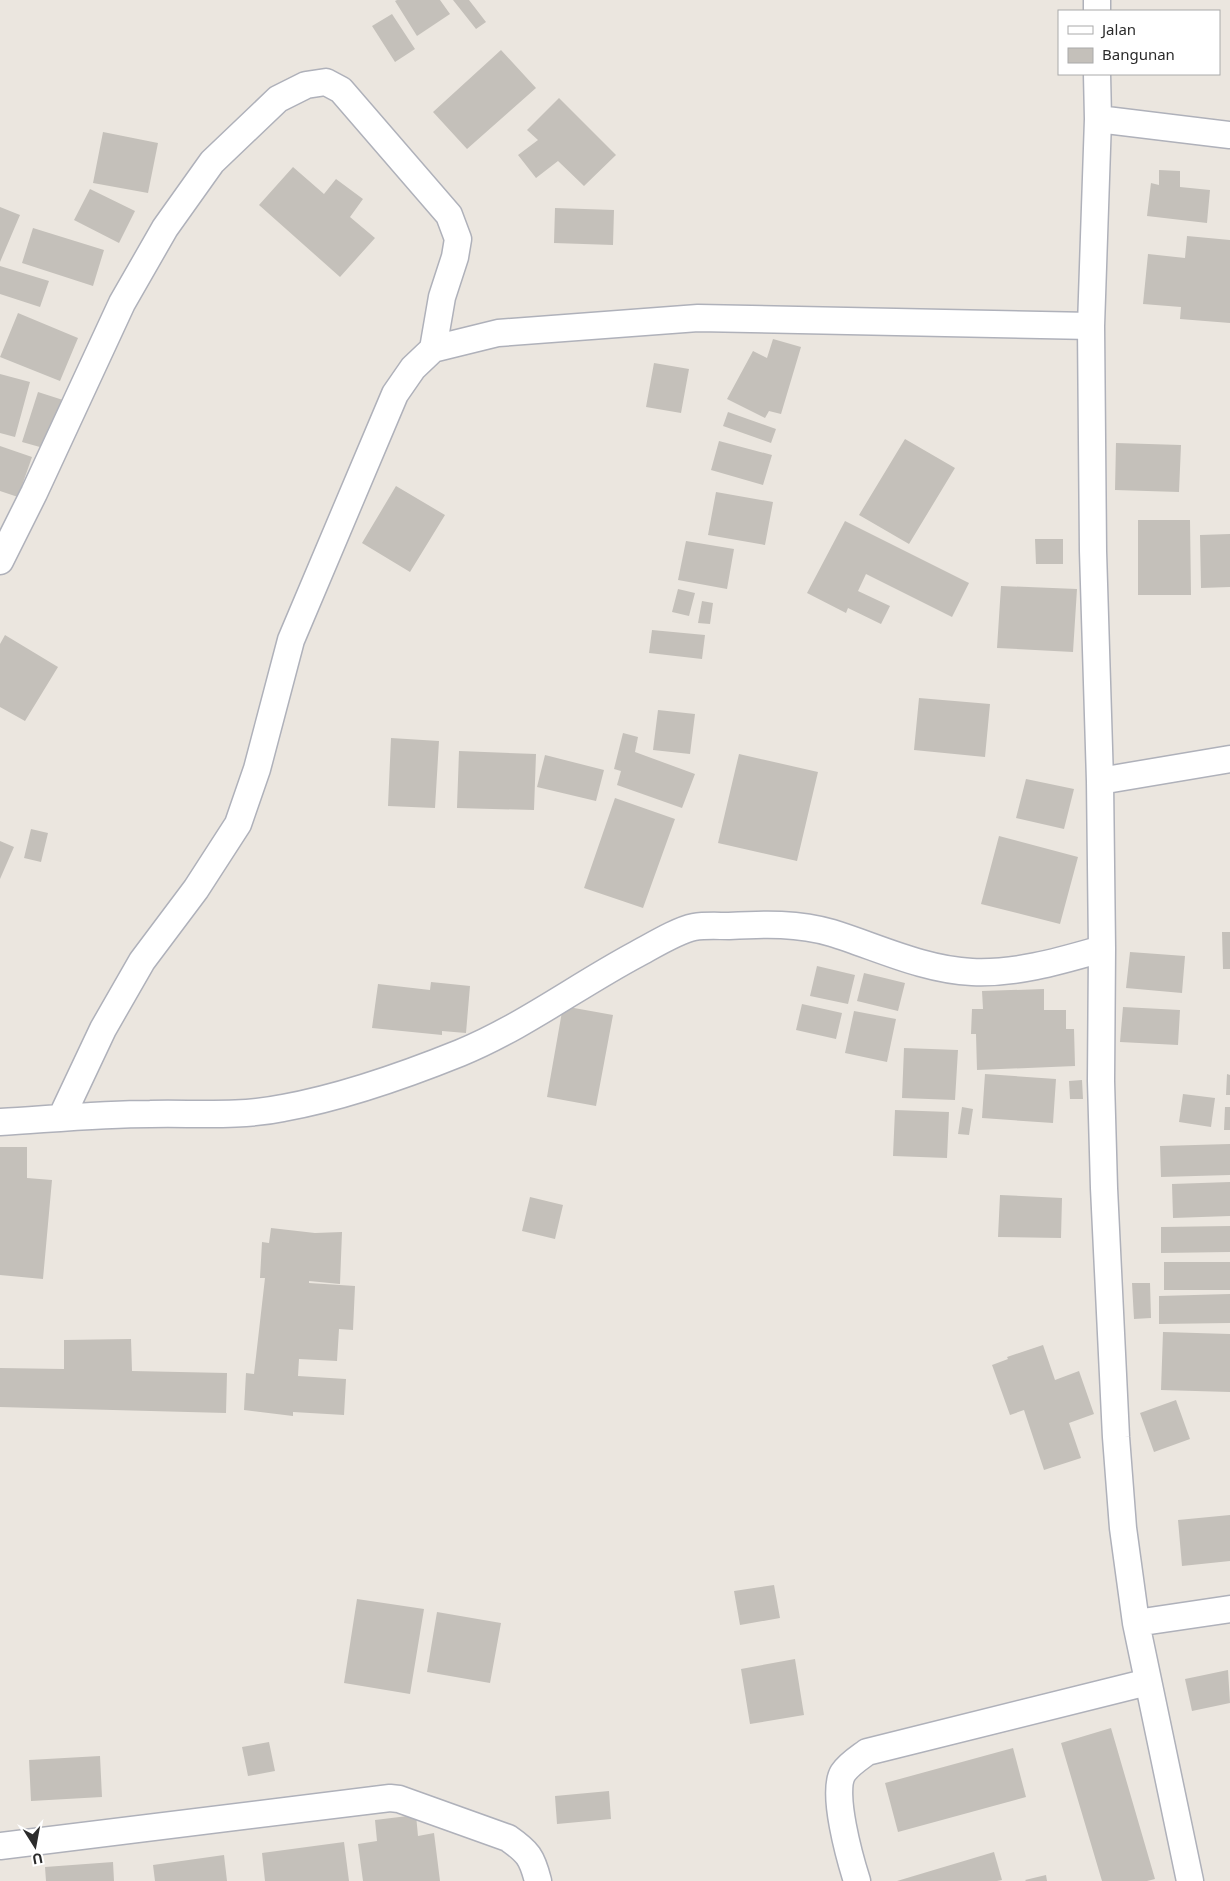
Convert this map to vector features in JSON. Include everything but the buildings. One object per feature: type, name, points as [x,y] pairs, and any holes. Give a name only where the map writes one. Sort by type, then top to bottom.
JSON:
[{"type":"street","points":[[1097,75],[1098,119],[1091,326],[1093,552],[1100,781],[1101,1082],[1116,1438],[1123,1528],[1136,1623],[1190,1881]]},
{"type":"street","points":[[0,561],[38,485],[122,303],[165,228],[212,162],[278,99],[306,85],[326,82],[341,90],[449,215],[458,238],[455,257],[442,297],[433,349]]},
{"type":"street","points":[[1098,119],[1230,135]]},
{"type":"street","points":[[61,1118],[103,1029],[142,961],[196,889],[238,824],[257,769],[267,726],[292,640],[395,394],[413,368],[433,349],[498,333],[698,318],[1091,326]]},
{"type":"street","points":[[1100,781],[1230,760]]},
{"type":"street","points":[[0,1122],[151,1114],[204,1115],[281,1109],[354,1093],[462,1052],[529,1020],[609,969],[692,927],[779,924],[808,928],[832,933],[895,956],[948,969],[972,972],[1028,968],[1054,963],[1102,949]]},
{"type":"street","points":[[1136,1623],[1230,1609]]},
{"type":"street","points":[[850,1880],[840,1814],[839,1794],[842,1774],[853,1762],[867,1752],[1148,1682]]},
{"type":"street","points":[[0,1846],[390,1798],[400,1799],[508,1838],[520,1846],[530,1857],[538,1881]]}]
